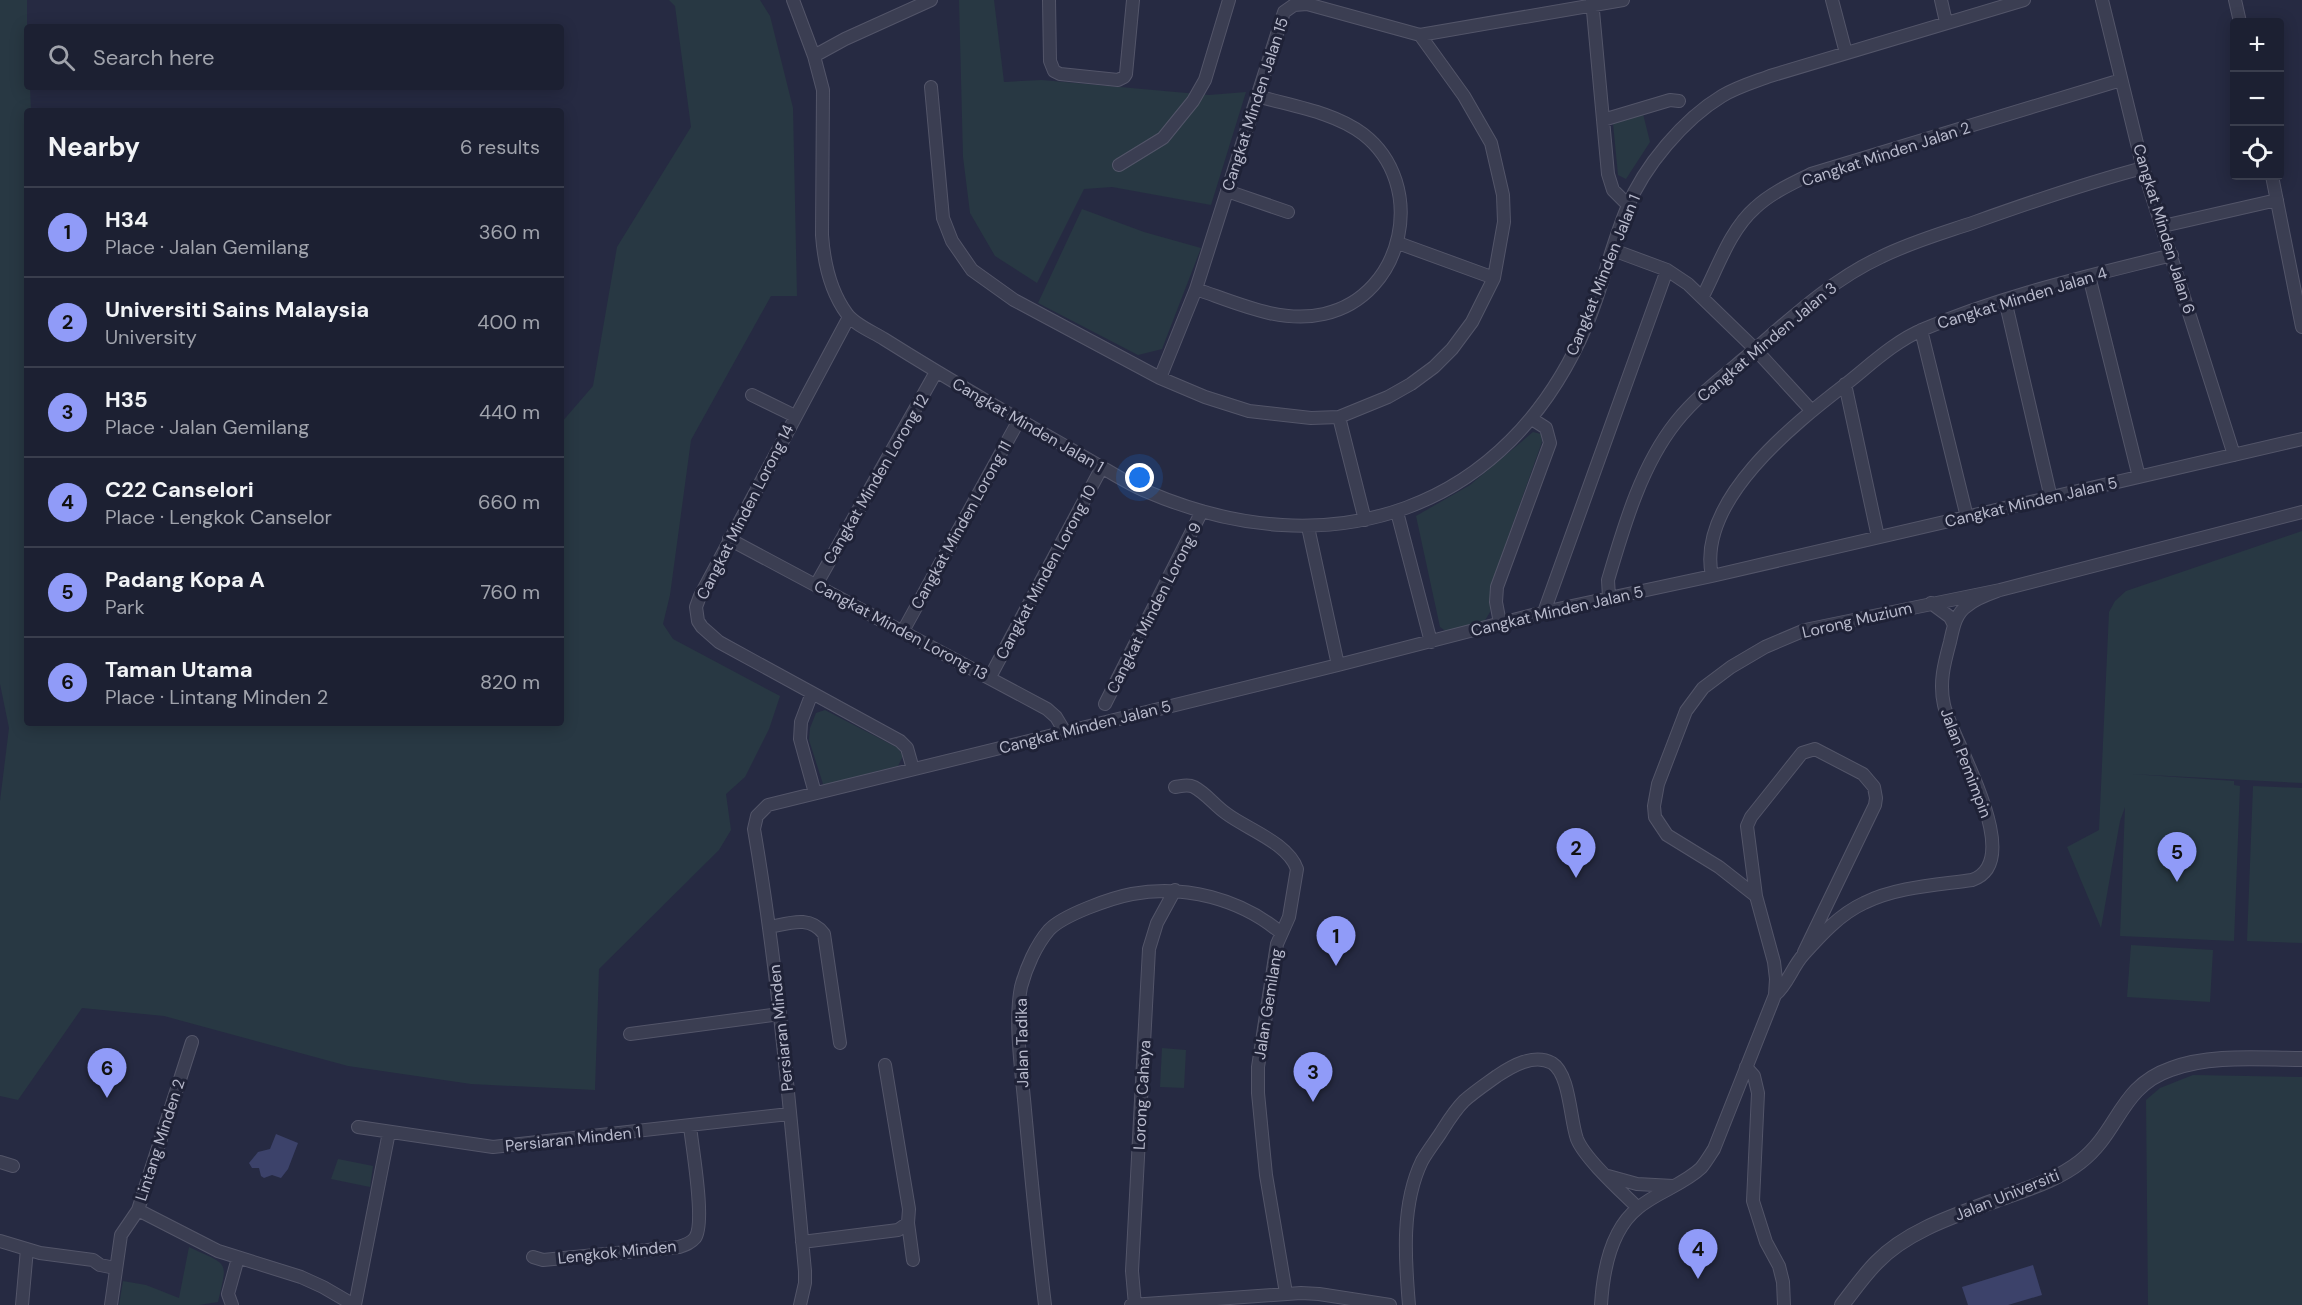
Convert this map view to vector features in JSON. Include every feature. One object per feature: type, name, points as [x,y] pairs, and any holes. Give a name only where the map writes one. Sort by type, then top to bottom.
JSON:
[{"type":"street","name":"Cangkat Minden Jalan 1","points":[[793,0],[814,56],[823,90],[823,258],[830,284],[849,317],[936,372],[1147,492],[1202,511],[1256,524],[1308,527],[1365,520],[1397,512],[1458,482],[1504,447],[1532,418],[1565,370],[1586,325],[1628,205],[1638,186],[1678,132],[1708,105],[1738,88],[1946,22],[2024,0]]},
{"type":"street","points":[[814,56],[845,39],[931,0]]},
{"type":"street","points":[[1049,0],[1050,62],[1054,71],[1060,74],[1118,80],[1124,77],[1133,0]]},
{"type":"street","points":[[1119,165],[1164,138],[1193,101],[1205,80],[1229,0]]},
{"type":"street","points":[[931,87],[943,218],[952,241],[972,270],[1014,300],[1160,378],[1205,397],[1249,411],[1311,418],[1339,417],[1388,397],[1434,367],[1452,349],[1472,322],[1494,278],[1504,222],[1503,195],[1491,142],[1464,96],[1420,35],[1592,3],[1623,0]]},
{"type":"street","points":[[1832,0],[1846,53]]},
{"type":"street","points":[[1941,0],[1946,22]]},
{"type":"street","name":"Cangkat Minden Jalan 6","points":[[2103,0],[2143,168],[2234,455]]},
{"type":"street","points":[[2235,0],[2239,18]]},
{"type":"street","points":[[1592,3],[1610,184],[1628,205]]},
{"type":"street","name":"Cangkat Minden Jalan 15","points":[[1160,378],[1196,289],[1281,17],[1289,7],[1306,4],[1420,35]]},
{"type":"street","name":"Cangkat Minden Jalan 2","points":[[1703,296],[1734,234],[1754,209],[1778,191],[1811,174],[2121,80]]},
{"type":"street","points":[[1196,289],[1273,314],[1310,317],[1326,314],[1354,302],[1368,291],[1388,266],[1398,243],[1401,228],[1399,195],[1394,175],[1379,148],[1340,119],[1257,96]]},
{"type":"street","points":[[1603,120],[1670,100],[1678,101]]},
{"type":"street","name":"Cangkat Minden Jalan 3","points":[[1609,597],[1608,580],[1643,478],[1659,447],[1676,422],[1699,397],[1810,303],[1880,257],[1916,242],[2075,187],[2143,168]]},
{"type":"street","points":[[2273,180],[2302,327]]},
{"type":"street","points":[[1227,191],[1288,212]]},
{"type":"street","points":[[2163,226],[2277,200]]},
{"type":"street","points":[[1398,243],[1494,278]]},
{"type":"street","points":[[1613,250],[1667,270],[1703,296],[1811,410]]},
{"type":"street","name":"Cangkat Minden Jalan 4","points":[[1712,576],[1708,557],[1710,548],[1726,506],[1751,469],[1811,410],[1880,356],[1921,330],[2005,300],[2172,255]]},
{"type":"street","points":[[1545,612],[1667,270]]},
{"type":"street","points":[[2089,276],[2139,477]]},
{"type":"street","points":[[2005,300],[2051,498]]},
{"type":"street","name":"Cangkat Minden Lorong 14","points":[[849,317],[729,539],[696,607],[702,627],[719,642],[900,741],[907,748],[913,769]]},
{"type":"street","points":[[1921,330],[1967,517]]},
{"type":"street","name":"Cangkat Minden Lorong 12","points":[[816,585],[936,372]]},
{"type":"street","points":[[1845,384],[1878,537]]},
{"type":"street","points":[[752,394],[795,416]]},
{"type":"street","points":[[1339,417],[1365,520]]},
{"type":"street","points":[[1500,623],[1496,602],[1497,587],[1550,443],[1546,428],[1532,418]]},
{"type":"street","name":"Cangkat Minden Lorong 11","points":[[903,631],[1019,420]]},
{"type":"street","name":"Cangkat Minden Jalan 5","points":[[815,793],[1545,612],[1712,576],[2302,439]]},
{"type":"street","name":"Cangkat Minden Lorong 10","points":[[990,677],[1102,467]]},
{"type":"street","name":"Cangkat Minden Lorong 9","points":[[1105,704],[1202,511]]},
{"type":"street","points":[[1397,512],[1431,642]]},
{"type":"street","name":"Jalan Pemimpin","points":[[1774,995],[1782,989],[1800,959],[1830,927],[1865,902],[1902,891],[1972,880],[1981,877],[1990,867],[1993,851],[1984,800],[1948,718],[1941,688],[1943,667],[1954,625],[1966,606],[2000,590],[2302,512]]},
{"type":"street","points":[[1308,527],[1338,665]]},
{"type":"street","name":"Cangkat Minden Lorong 13","points":[[729,539],[1047,709],[1056,717],[1065,732]]},
{"type":"street","name":"Lorong Muzium","points":[[1756,896],[1719,867],[1667,835],[1655,817],[1654,806],[1658,784],[1686,711],[1703,688],[1731,667],[1805,630],[2000,590]]},
{"type":"street","points":[[1931,603],[1950,617],[1954,625]]},
{"type":"street","points":[[812,693],[801,722],[800,739],[815,793]]},
{"type":"street","points":[[1601,1305],[1602,1284],[1608,1257],[1618,1235],[1638,1208],[1702,1167],[1714,1149],[1774,995],[1776,979],[1773,958],[1756,896],[1747,830],[1748,821],[1802,753],[1810,749],[1820,750],[1869,778],[1876,792],[1875,805],[1800,959],[1792,965],[1773,958]]},
{"type":"street","name":"Jalan Gemilang","points":[[1175,787],[1186,785],[1194,787],[1228,815],[1261,833],[1294,862],[1297,869],[1289,917],[1277,944],[1258,1067],[1258,1093],[1266,1175],[1286,1293]]},
{"type":"street","name":"Persiaran Minden","points":[[800,1305],[805,1283],[780,1014],[770,927],[754,829],[755,820],[768,805],[815,793]]},
{"type":"street","name":"Jalan Tadika","points":[[1045,1305],[1021,1071],[1019,1028],[1021,988],[1030,961],[1042,940],[1058,923],[1105,901],[1148,891],[1175,890],[1221,900],[1244,908],[1263,917],[1281,933]]},
{"type":"street","name":"Lorong Cahaya","points":[[1133,1305],[1132,1270],[1149,949],[1156,923],[1175,890]]},
{"type":"street","points":[[770,927],[806,921],[816,925],[825,934],[840,1043]]},
{"type":"street","points":[[630,1034],[780,1014]]},
{"type":"street","name":"Lintang Minden 2","points":[[111,1305],[121,1235],[138,1210],[192,1042]]},
{"type":"street","points":[[1409,1305],[1406,1241],[1408,1210],[1423,1160],[1455,1112],[1466,1100],[1504,1071],[1531,1060],[1541,1059],[1557,1066],[1564,1079],[1578,1140],[1583,1149],[1638,1208]]},
{"type":"street","name":"Jalan Universiti","points":[[1842,1305],[1878,1261],[1900,1243],[1945,1220],[2055,1178],[2080,1162],[2105,1138],[2128,1098],[2150,1079],[2169,1069],[2198,1061],[2302,1059]]},
{"type":"street","points":[[885,1065],[909,1209],[908,1223],[913,1260]]},
{"type":"street","points":[[1746,1067],[1754,1076],[1758,1093],[1753,1201],[1784,1282],[1784,1305]]},
{"type":"street","name":"Persiaran Minden 1","points":[[358,1127],[494,1148],[789,1114]]},
{"type":"street","name":"Lengkok Minden","points":[[533,1257],[543,1260],[679,1247],[695,1238],[700,1221],[690,1126]]},
{"type":"street","points":[[138,1210],[218,1251],[301,1277],[354,1305],[389,1132]]},
{"type":"street","points":[[0,1162],[13,1166]]},
{"type":"street","points":[[1607,1176],[1637,1184],[1674,1186]]},
{"type":"street","points":[[802,1242],[897,1230],[908,1223]]},
{"type":"street","points":[[0,1241],[27,1249],[93,1260],[102,1254],[116,1261]]},
{"type":"street","points":[[22,1305],[27,1249]]},
{"type":"street","points":[[232,1305],[228,1294],[238,1258]]},
{"type":"street","points":[[1133,1305],[1286,1293],[1319,1293],[1390,1305]]},
{"type":"shaded area","points":[[0,0],[27,0],[27,24],[24,24],[24,90],[30,90],[31,108],[24,108],[24,726],[564,726],[564,420],[593,386],[617,247],[691,127],[675,6],[669,0],[760,0],[770,16],[793,108],[797,296],[771,296],[691,440],[670,595],[663,624],[673,639],[780,696],[769,729],[745,777],[726,794],[731,830],[719,850],[599,969],[595,1090],[471,1084],[348,1066],[164,1016],[82,1008],[18,1100],[0,1096],[0,801],[9,728],[0,684]]},
{"type":"shaded area","points":[[959,0],[994,0],[1004,82],[1042,80],[1209,95],[1246,92],[1211,205],[1112,187],[1084,189],[1037,283],[995,256],[970,213],[963,157]]},
{"type":"shaded area","points":[[1643,114],[1650,142],[1626,179],[1618,175],[1613,123]]},
{"type":"shaded area","points":[[1082,209],[1144,232],[1201,248],[1162,349],[1138,355],[1038,303]]},
{"type":"shaded area","points":[[1533,432],[1541,434],[1542,442],[1490,588],[1490,612],[1484,622],[1447,632],[1440,627],[1416,516],[1470,485]]},
{"type":"shaded area","points":[[2302,531],[2302,783],[2131,774],[2234,781],[2234,785],[2240,786],[2234,941],[2120,936],[2125,807],[2120,821],[2101,928],[2067,847],[2099,830],[2109,612],[2115,601],[2126,591]]},
{"type":"shaded area","points":[[825,710],[898,748],[903,756],[898,766],[823,784],[809,740],[810,728],[816,713]]},
{"type":"shaded area","points":[[2253,786],[2302,788],[2302,943],[2247,941]]},
{"type":"shaded area","points":[[2131,945],[2213,950],[2210,1002],[2127,997]]},
{"type":"shaded area","points":[[1162,1048],[1186,1050],[1184,1088],[1160,1087]]},
{"type":"shaded area","points":[[2193,1075],[2302,1077],[2302,1305],[2148,1305],[2146,1100],[2160,1088]]},
{"type":"shaded area","points":[[338,1159],[373,1166],[370,1187],[331,1179]]},
{"type":"shaded area","points":[[189,1247],[218,1261],[222,1266],[224,1271],[218,1302],[199,1305],[119,1305],[123,1281],[146,1285],[179,1298]]},
{"type":"water","points":[[276,1134],[298,1143],[288,1169],[281,1178],[272,1175],[264,1178],[259,1168],[252,1168],[249,1163],[258,1152],[270,1149]]},
{"type":"water","points":[[2033,1265],[2042,1295],[2008,1305],[1968,1305],[1962,1287]]},
{"type":"place","name":"Universiti Sains Malaysia","points":[[1576,878]]},
{"type":"place","name":"Padang Kopa A","points":[[2177,882]]},
{"type":"place","name":"H34","points":[[1336,966]]},
{"type":"place","name":"Taman Utama","points":[[107,1098]]},
{"type":"place","name":"H35","points":[[1313,1102]]},
{"type":"place","name":"C22 Canselori","points":[[1698,1279]]}]
